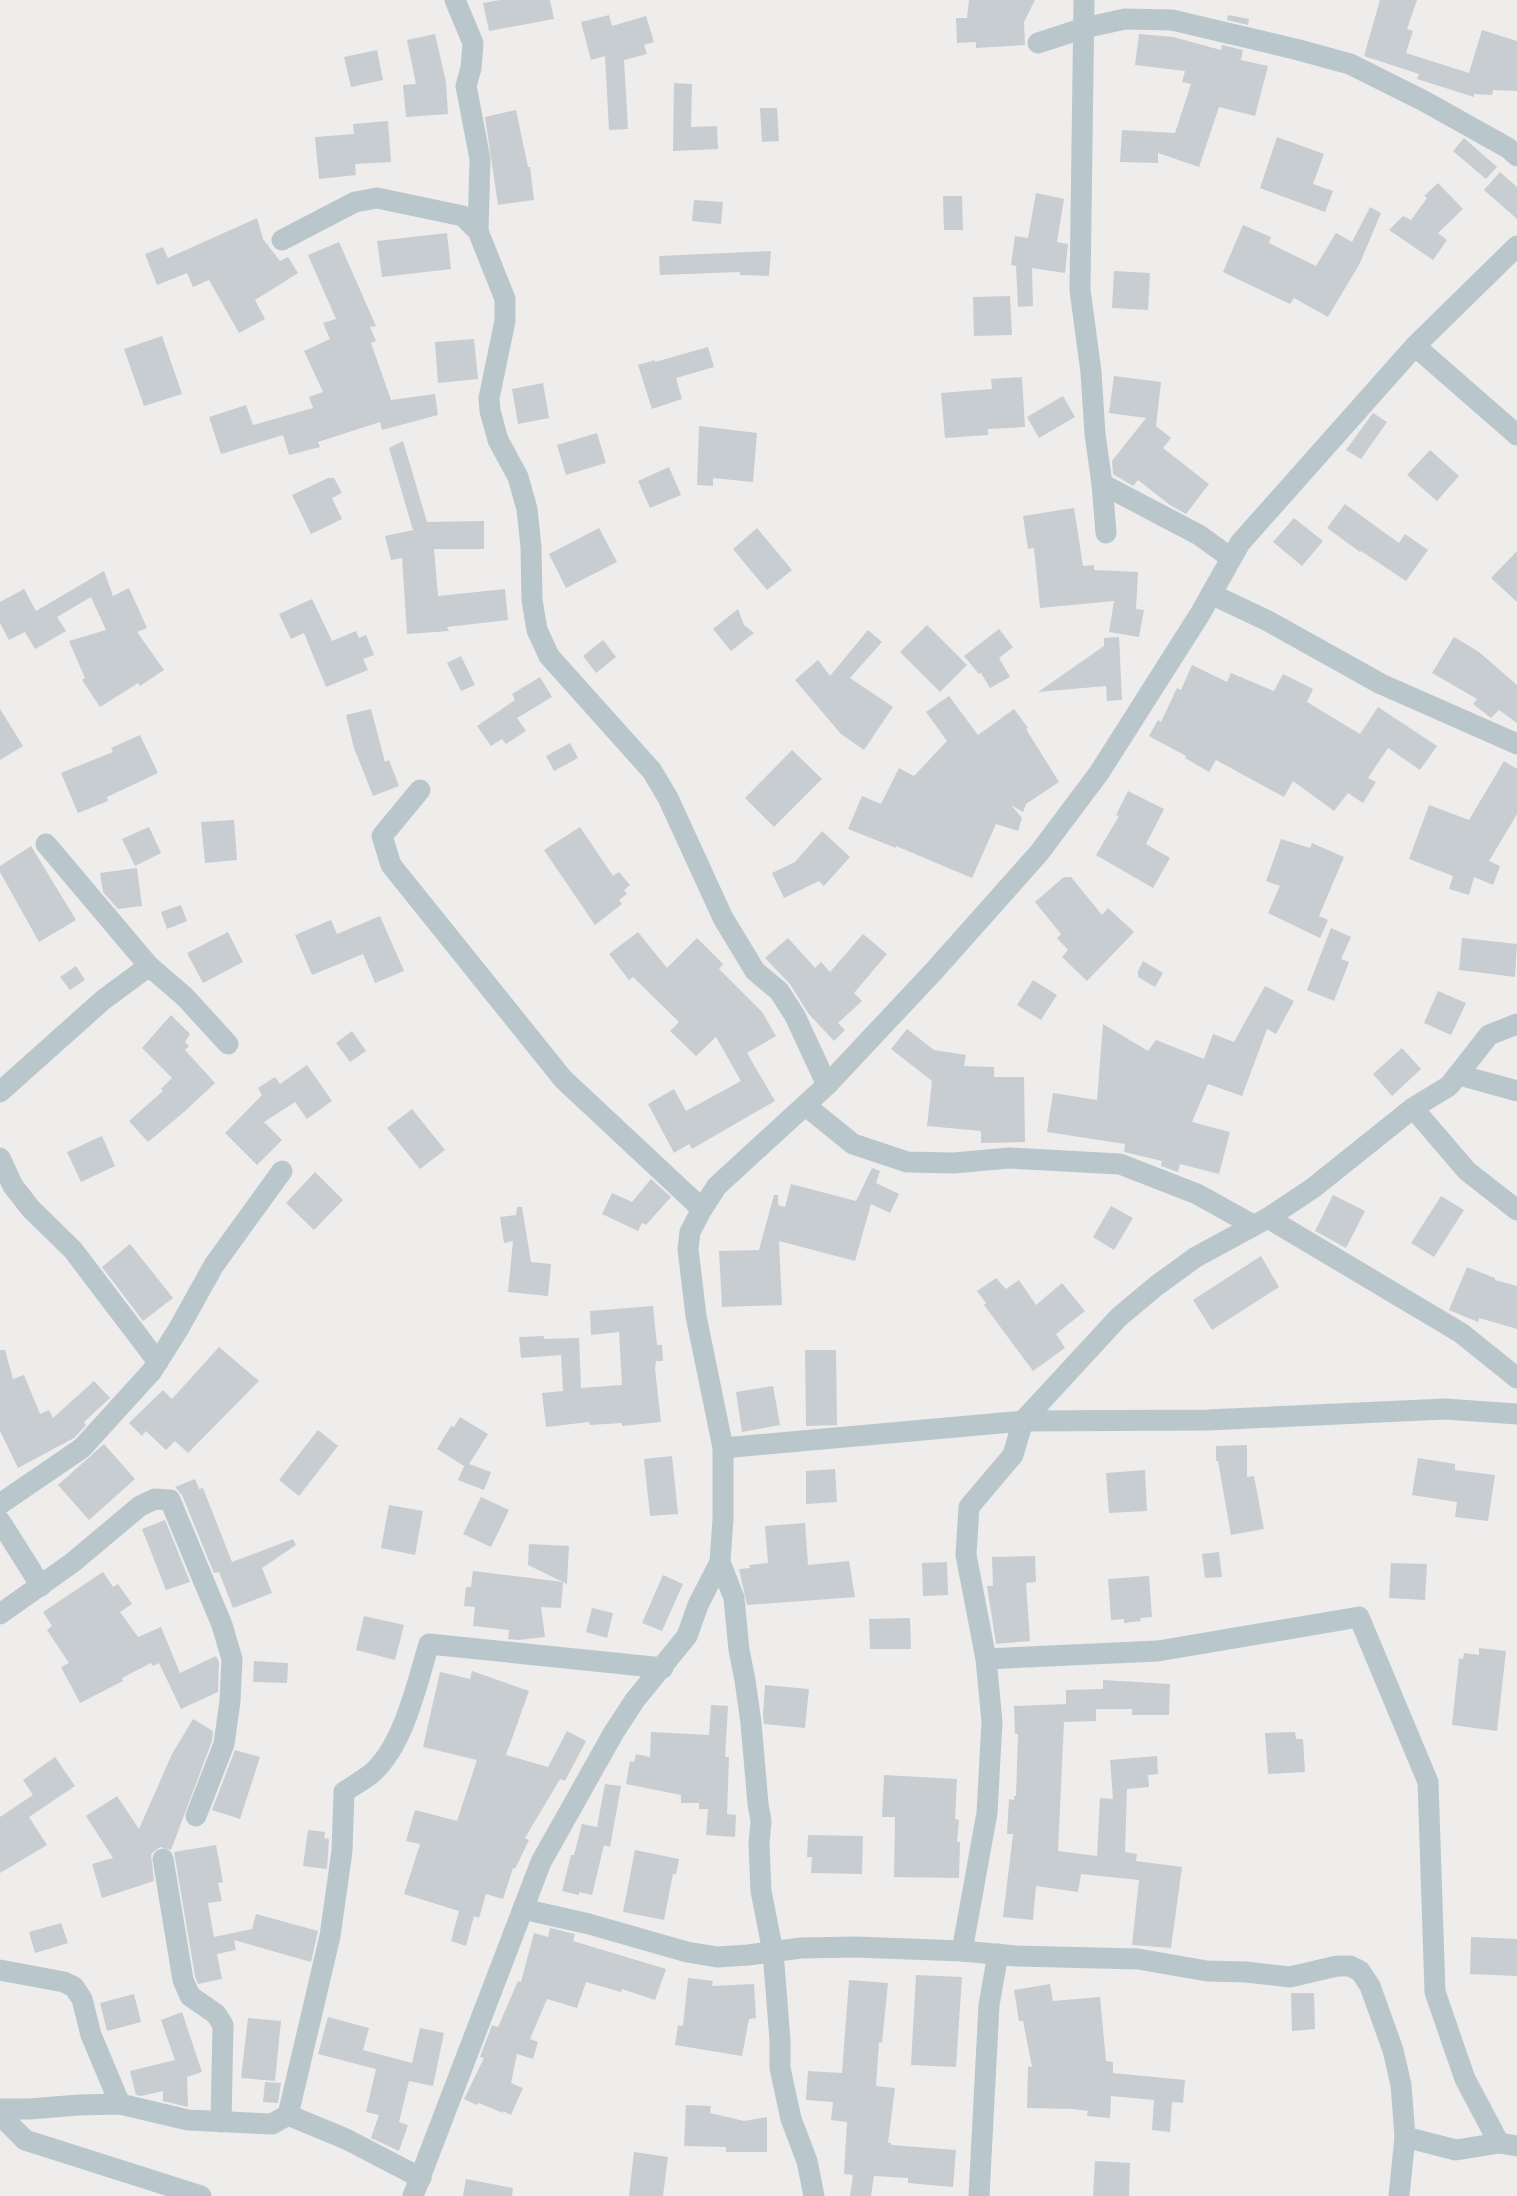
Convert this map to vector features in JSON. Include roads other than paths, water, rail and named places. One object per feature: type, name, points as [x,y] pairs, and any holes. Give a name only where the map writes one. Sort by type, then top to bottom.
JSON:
[{"type":"street","points":[[455,0],[472,43],[471,68],[466,86],[480,159],[478,231]]},
{"type":"street","points":[[1084,0],[1080,290],[1091,372],[1106,533]]},
{"type":"street","points":[[1038,43],[1084,28],[1125,19],[1172,20],[1295,49],[1350,64],[1424,101],[1508,148],[1517,156]]},
{"type":"street","points":[[282,240],[355,202],[377,198],[464,216],[478,231],[505,299],[505,321],[489,399],[490,411],[498,440],[519,477],[527,509],[531,547],[532,600],[537,630],[549,656],[652,771],[668,798],[723,918],[755,971],[779,991],[795,1016],[827,1085]]},
{"type":"street","points":[[288,2115],[346,2139],[417,2187],[541,1862],[614,1732],[635,1700],[687,1636],[698,1605],[720,1562],[723,1520],[723,1448],[696,1316],[688,1249],[690,1233],[717,1186],[827,1085],[934,971],[1039,853],[1099,773],[1211,594],[1240,543],[1415,346],[1517,246]]},
{"type":"street","points":[[1415,346],[1517,435]]},
{"type":"street","points":[[1102,484],[1199,535],[1231,558]]},
{"type":"street","points":[[1211,594],[1268,621],[1381,684],[1517,744]]},
{"type":"street","points":[[420,790],[382,836],[391,866],[563,1079],[702,1209]]},
{"type":"street","points":[[46,844],[149,966],[185,998],[228,1044]]},
{"type":"street","points":[[0,1092],[103,1000],[149,966]]},
{"type":"street","points":[[962,1951],[987,1813],[992,1722],[986,1659],[966,1555],[969,1507],[1013,1455],[1023,1421],[1119,1317],[1196,1257],[1261,1221],[1313,1188],[1413,1108],[1449,1086],[1489,1035],[1517,1024]]},
{"type":"street","points":[[1459,1075],[1517,1091]]},
{"type":"street","points":[[806,1106],[853,1144],[907,1162],[954,1163],[1009,1158],[1120,1164],[1261,1221],[1461,1334],[1517,1378]]},
{"type":"street","points":[[1413,1108],[1467,1171],[1517,1210]]},
{"type":"street","points":[[0,1158],[13,1186],[31,1209],[73,1250],[158,1362]]},
{"type":"street","points":[[0,1504],[82,1448],[152,1371],[179,1329],[214,1265],[282,1170]]},
{"type":"street","points":[[723,1448],[1023,1421],[1208,1420],[1445,1409],[1517,1414]]},
{"type":"street","points":[[0,1614],[72,1563],[140,1506],[155,1499],[170,1500],[222,1625],[232,1659],[230,1701],[224,1744],[196,1816]]},
{"type":"street","points":[[0,1521],[40,1586]]},
{"type":"street","points":[[720,1562],[734,1598],[739,1650],[746,1680],[761,1821],[759,1844],[761,1891],[773,1952],[780,2068],[791,2119],[807,2161],[814,2196]]},
{"type":"street","points":[[986,1659],[1158,1651],[1359,1617],[1428,1782],[1435,1992],[1465,2079],[1508,2145],[1456,2150],[1405,2137]]},
{"type":"street","points":[[0,2109],[120,2104],[188,2120],[272,2124],[288,2115],[330,1936],[342,1851],[344,1792],[373,1773],[390,1751],[406,1723],[429,1644],[663,1668]]},
{"type":"street","points":[[163,1858],[183,1980],[190,1996],[216,2014],[222,2025],[221,2122]]},
{"type":"street","points":[[523,1909],[589,1924],[687,1952],[717,1957],[801,1948],[856,1947],[1138,1959],[1207,1971],[1246,1972],[1290,1977],[1336,1966],[1350,1966],[1360,1971],[1370,1986],[1393,2050],[1401,2085],[1405,2137],[1399,2196]]},
{"type":"street","points":[[979,2196],[989,2005],[998,1954]]},
{"type":"street","points":[[0,1970],[64,1982],[74,1987],[82,1999],[91,2035],[120,2104]]},
{"type":"street","points":[[0,2115],[25,2140],[189,2194]]}]
